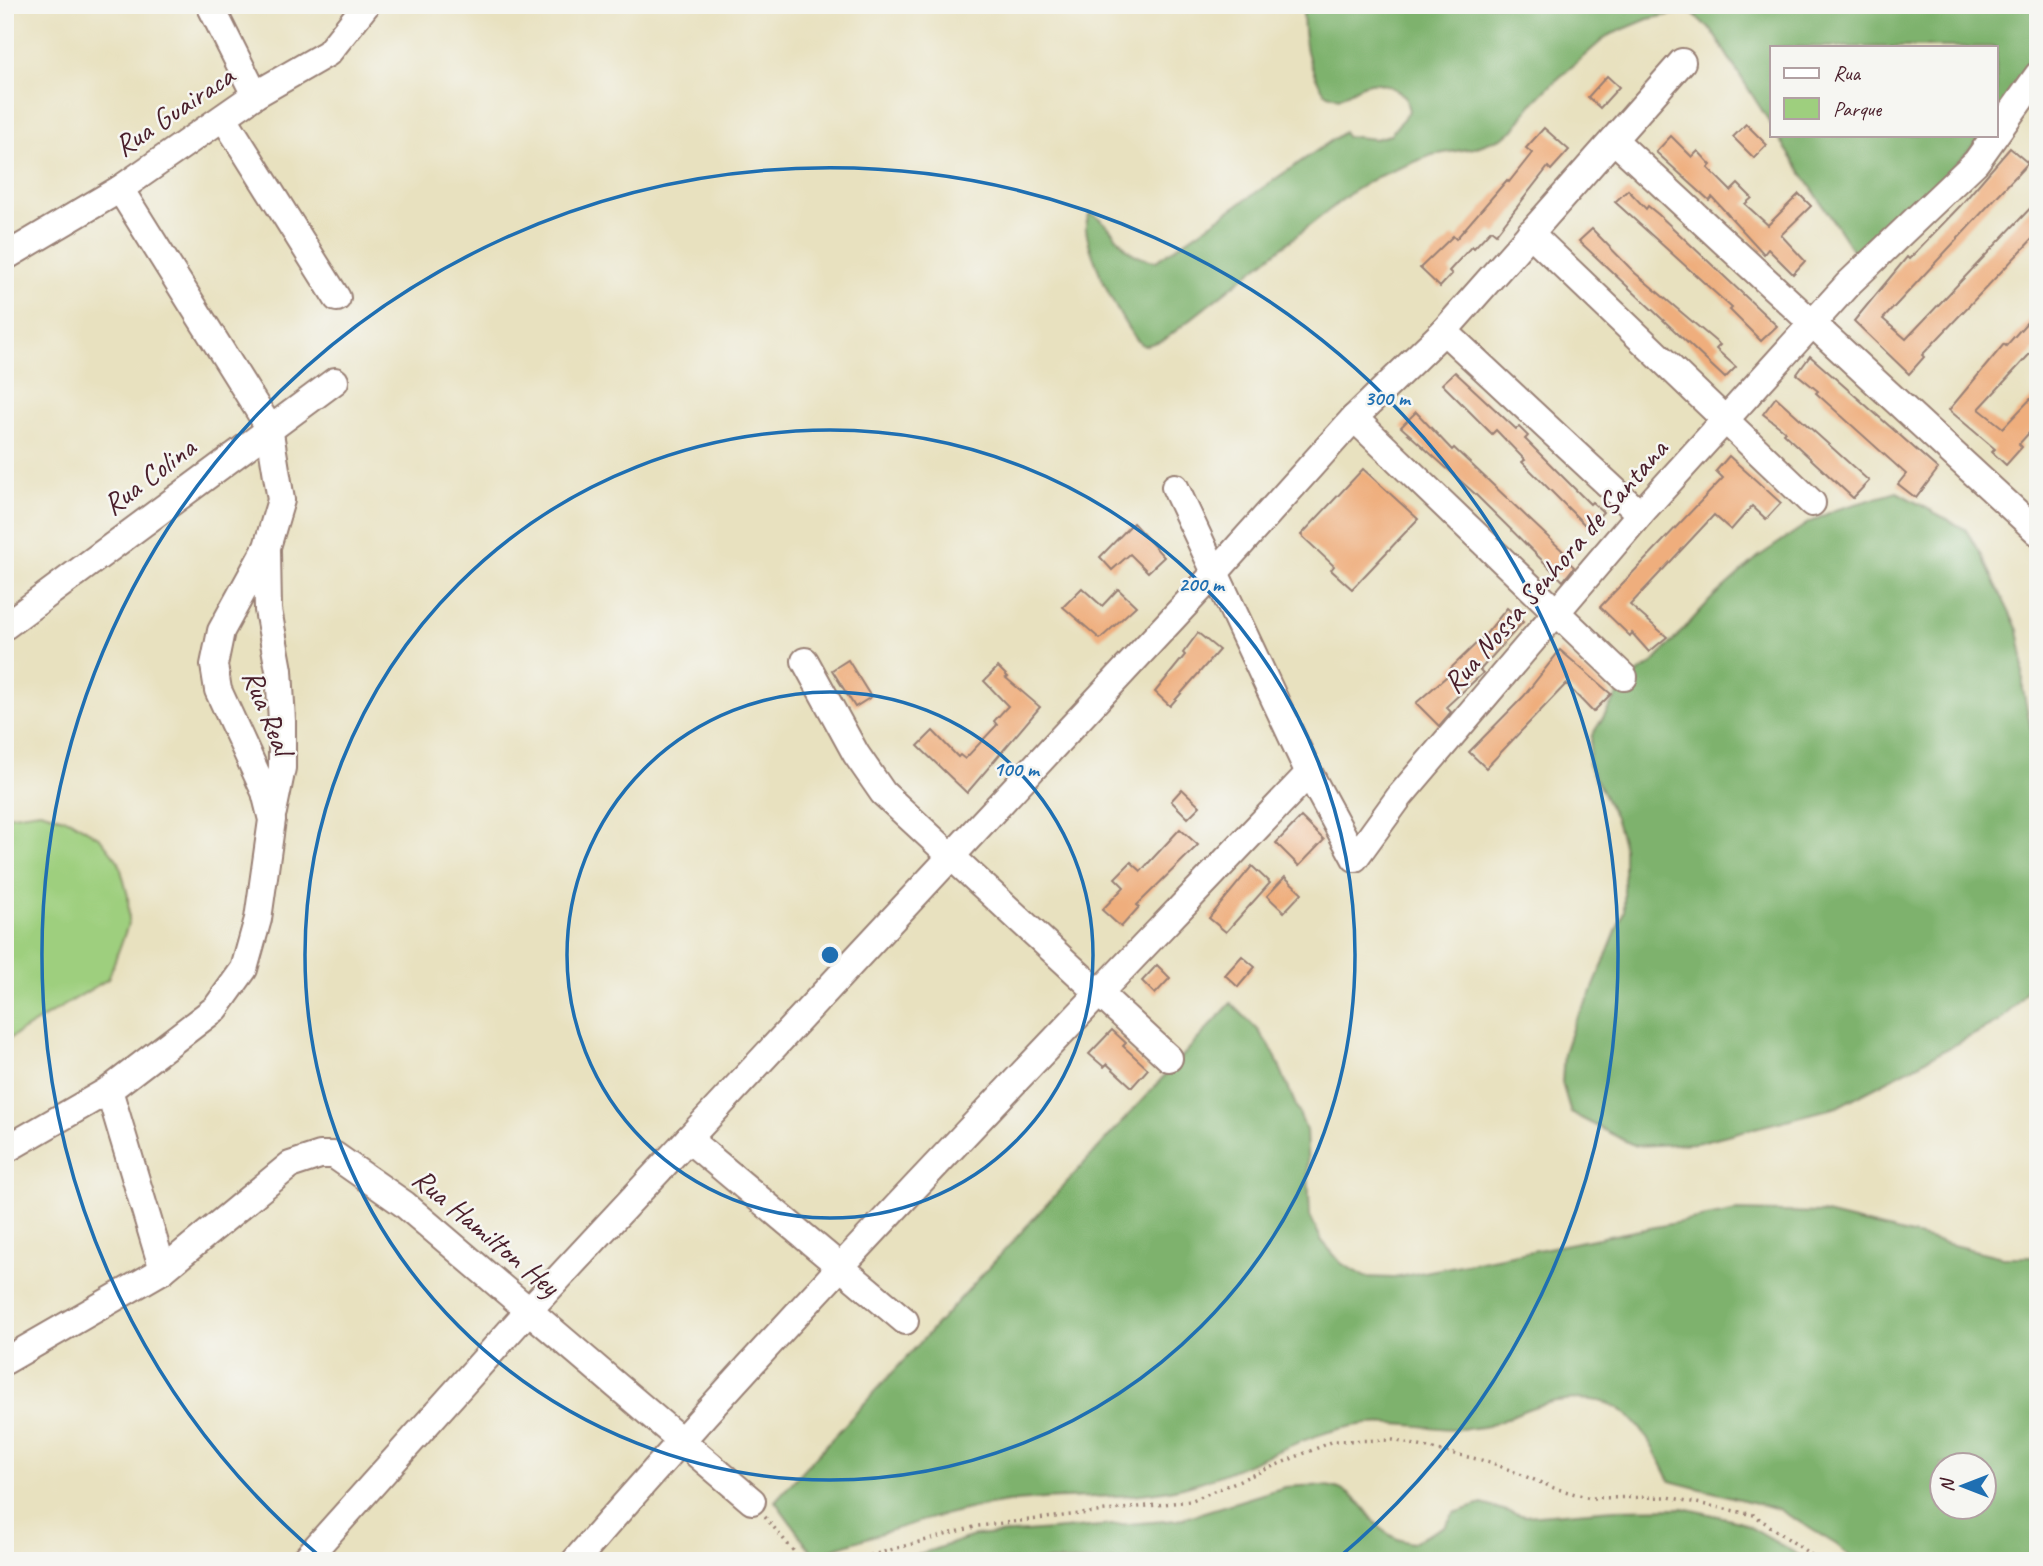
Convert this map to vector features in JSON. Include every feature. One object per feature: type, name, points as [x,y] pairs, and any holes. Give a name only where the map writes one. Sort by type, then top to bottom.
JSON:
[{"type":"street","points":[[210,5],[255,95]]},
{"type":"street","name":"Rua Guairaca","points":[[5,257],[120,189],[255,95],[328,53],[366,5]]},
{"type":"street","points":[[304,1561],[529,1310],[1214,574],[1354,418],[1444,331],[1682,62]]},
{"type":"street","name":"Rua Nossa Senhora de Santana","points":[[1997,133],[2038,75]]},
{"type":"street","points":[[224,118],[337,298]]},
{"type":"street","name":"Rua Nossa Senhora de Santana","points":[[1309,772],[1355,858],[1400,796],[1640,514],[1727,422],[1848,285],[1976,162],[1995,136]]},
{"type":"street","points":[[1614,140],[2038,532]]},
{"type":"street","name":"Rua Real","points":[[5,1150],[109,1090],[216,1008],[244,969],[258,919],[272,820],[265,792],[218,690],[214,665],[221,631],[267,547],[281,500],[269,427],[120,189]]},
{"type":"street","points":[[1530,233],[1812,503]]},
{"type":"street","points":[[1444,331],[1640,514]]},
{"type":"street","name":"Rua Colina","points":[[5,626],[269,427],[335,381]]},
{"type":"street","points":[[1354,418],[1624,677]]},
{"type":"street","points":[[575,1561],[681,1439],[841,1266],[1309,772],[1175,487]]},
{"type":"street","points":[[267,547],[268,610],[279,670],[282,722],[282,768],[272,820]]},
{"type":"street","points":[[805,661],[856,754],[883,793],[1168,1058]]},
{"type":"street","points":[[5,1362],[163,1270],[109,1090]]},
{"type":"street","points":[[688,1139],[905,1321]]},
{"type":"street","name":"Rua Hamilton Hey","points":[[163,1270],[290,1165],[320,1155],[334,1155],[404,1204],[752,1501]]},
{"type":"path","points":[[850,1561],[978,1526],[1190,1502],[1334,1441],[1394,1440],[1490,1462],[1554,1488],[1590,1498],[1668,1497],[1754,1515],[1820,1561]]},
{"type":"path","points":[[752,1501],[802,1561]]},
{"type":"green space","points":[[1303,5],[2038,5],[2038,60],[1997,116],[1997,46],[1770,46],[1770,123],[1711,30],[1689,11],[1648,19],[1607,36],[1531,105],[1514,130],[1474,148],[1432,155],[1377,177],[1352,192],[1164,340],[1144,346],[1117,310],[1100,274],[1086,229],[1090,213],[1107,225],[1133,254],[1156,261],[1344,132],[1346,136],[1375,139],[1390,135],[1409,111],[1405,96],[1379,83],[1365,84],[1339,98],[1325,93],[1307,51]]},
{"type":"green space","points":[[1778,136],[1983,136],[1875,249],[1855,254]]},
{"type":"green space","points":[[1897,492],[1965,529],[1980,552],[2018,630],[2023,657],[2023,689],[2038,763],[2038,968],[2021,998],[1998,1022],[1837,1107],[1696,1143],[1635,1146],[1571,1113],[1562,1083],[1564,1053],[1574,1023],[1590,996],[1624,911],[1624,848],[1615,817],[1588,764],[1592,735],[1626,681],[1652,664],[1713,597],[1758,557],[1808,523],[1835,510]]},
{"type":"green space","points":[[40,811],[70,820],[100,838],[119,862],[128,896],[129,922],[108,979],[5,1041],[5,816]]},
{"type":"green space","points":[[1231,1003],[1258,1030],[1274,1053],[1306,1130],[1310,1216],[1322,1241],[1341,1263],[1365,1277],[1394,1278],[1737,1211],[1822,1213],[2002,1257],[2038,1257],[2038,1561],[1856,1561],[1837,1545],[1778,1509],[1670,1481],[1651,1444],[1634,1421],[1612,1405],[1588,1400],[1546,1403],[1491,1425],[1468,1429],[1381,1423],[1344,1428],[1301,1441],[1218,1476],[1174,1489],[983,1506],[910,1524],[814,1555],[775,1501]]},
{"type":"green space","points":[[1328,1486],[1344,1491],[1388,1534],[1412,1543],[1445,1526],[1454,1513],[1482,1504],[1525,1516],[1614,1509],[1684,1508],[1739,1521],[1809,1561],[915,1561],[917,1555],[974,1536],[1178,1520],[1285,1487]]},
{"type":"building","points":[[1607,76],[1619,87],[1600,108],[1588,97]]},
{"type":"building","points":[[1746,124],[1767,145],[1754,158],[1733,137]]},
{"type":"building","points":[[1544,128],[1569,150],[1551,170],[1548,167],[1496,234],[1491,230],[1474,248],[1472,246],[1449,271],[1452,274],[1440,287],[1420,268],[1453,236],[1456,239],[1507,180],[1509,182],[1532,153],[1526,148]]},
{"type":"building","points":[[1671,136],[1692,157],[1698,151],[1711,165],[1708,168],[1731,191],[1738,184],[1752,198],[1745,204],[1768,225],[1799,194],[1811,206],[1781,235],[1805,261],[1793,274],[1768,249],[1764,254],[1712,197],[1709,200],[1656,152]]},
{"type":"building","points":[[2010,148],[2028,163],[1883,319],[1906,339],[2038,200],[2038,233],[1922,355],[1924,357],[1909,374],[1854,321],[1907,257],[1909,259],[1961,205]]},
{"type":"building","points":[[1628,190],[1646,209],[1648,206],[1659,215],[1777,326],[1761,341],[1730,310],[1732,308],[1615,202]]},
{"type":"building","points":[[1592,229],[1635,273],[1720,345],[1716,349],[1736,367],[1725,378],[1579,241]]},
{"type":"building","points":[[2038,310],[2038,345],[1979,409],[2003,428],[2038,391],[2038,423],[2019,444],[2022,447],[2006,465],[1992,452],[1995,449],[1949,410],[2004,344],[2006,346]]},
{"type":"building","points":[[1810,356],[1938,469],[1916,498],[1898,484],[1906,474],[1797,374]]},
{"type":"building","points":[[1455,372],[1516,429],[1519,427],[1528,436],[1525,439],[1590,504],[1592,502],[1603,512],[1588,528],[1522,462],[1525,460],[1496,430],[1492,434],[1442,384]]},
{"type":"building","points":[[1776,397],[1869,481],[1853,498],[1783,433],[1785,431],[1763,414]]},
{"type":"building","points":[[1416,412],[1452,450],[1454,448],[1565,553],[1562,555],[1574,567],[1563,581],[1474,493],[1401,427]]},
{"type":"building","points":[[1729,456],[1781,503],[1766,519],[1752,506],[1731,530],[1714,515],[1630,605],[1667,637],[1649,652],[1632,633],[1630,636],[1600,607],[1723,478],[1716,471]]},
{"type":"building","points":[[1363,469],[1418,519],[1352,589],[1331,570],[1334,566],[1301,535]]},
{"type":"building","points":[[1133,523],[1164,557],[1148,572],[1130,554],[1112,570],[1100,557]]},
{"type":"building","points":[[1082,588],[1102,606],[1118,589],[1136,606],[1100,639],[1063,607]]},
{"type":"building","points":[[1507,608],[1523,622],[1480,670],[1483,673],[1446,707],[1451,712],[1439,726],[1416,703],[1454,670],[1451,668],[1486,634]]},
{"type":"building","points":[[1198,633],[1219,650],[1170,706],[1155,692],[1185,655],[1183,653]]},
{"type":"building","points":[[1560,650],[1611,694],[1593,712],[1566,684],[1486,768],[1469,752],[1524,696]]},
{"type":"building","points":[[848,660],[871,697],[855,707],[832,670]]},
{"type":"building","points":[[998,667],[1008,677],[1006,678],[1040,707],[967,793],[918,746],[933,731],[958,757],[960,755],[965,759],[997,725],[994,721],[1008,706],[984,681]]},
{"type":"building","points":[[1182,789],[1200,806],[1188,818],[1171,801]]},
{"type":"building","points":[[1301,817],[1324,840],[1299,866],[1276,843]]},
{"type":"building","points":[[1180,829],[1198,845],[1137,905],[1139,907],[1121,927],[1102,910],[1124,887],[1115,878],[1131,862],[1141,871]]},
{"type":"building","points":[[1252,866],[1270,883],[1226,932],[1209,918]]},
{"type":"building","points":[[1285,877],[1302,893],[1284,912],[1267,896]]},
{"type":"building","points":[[1242,956],[1255,967],[1238,987],[1225,975]]},
{"type":"building","points":[[1157,965],[1170,978],[1155,994],[1142,981]]},
{"type":"building","points":[[1112,1030],[1126,1043],[1123,1046],[1148,1069],[1132,1087],[1107,1064],[1104,1067],[1089,1054]]}]
